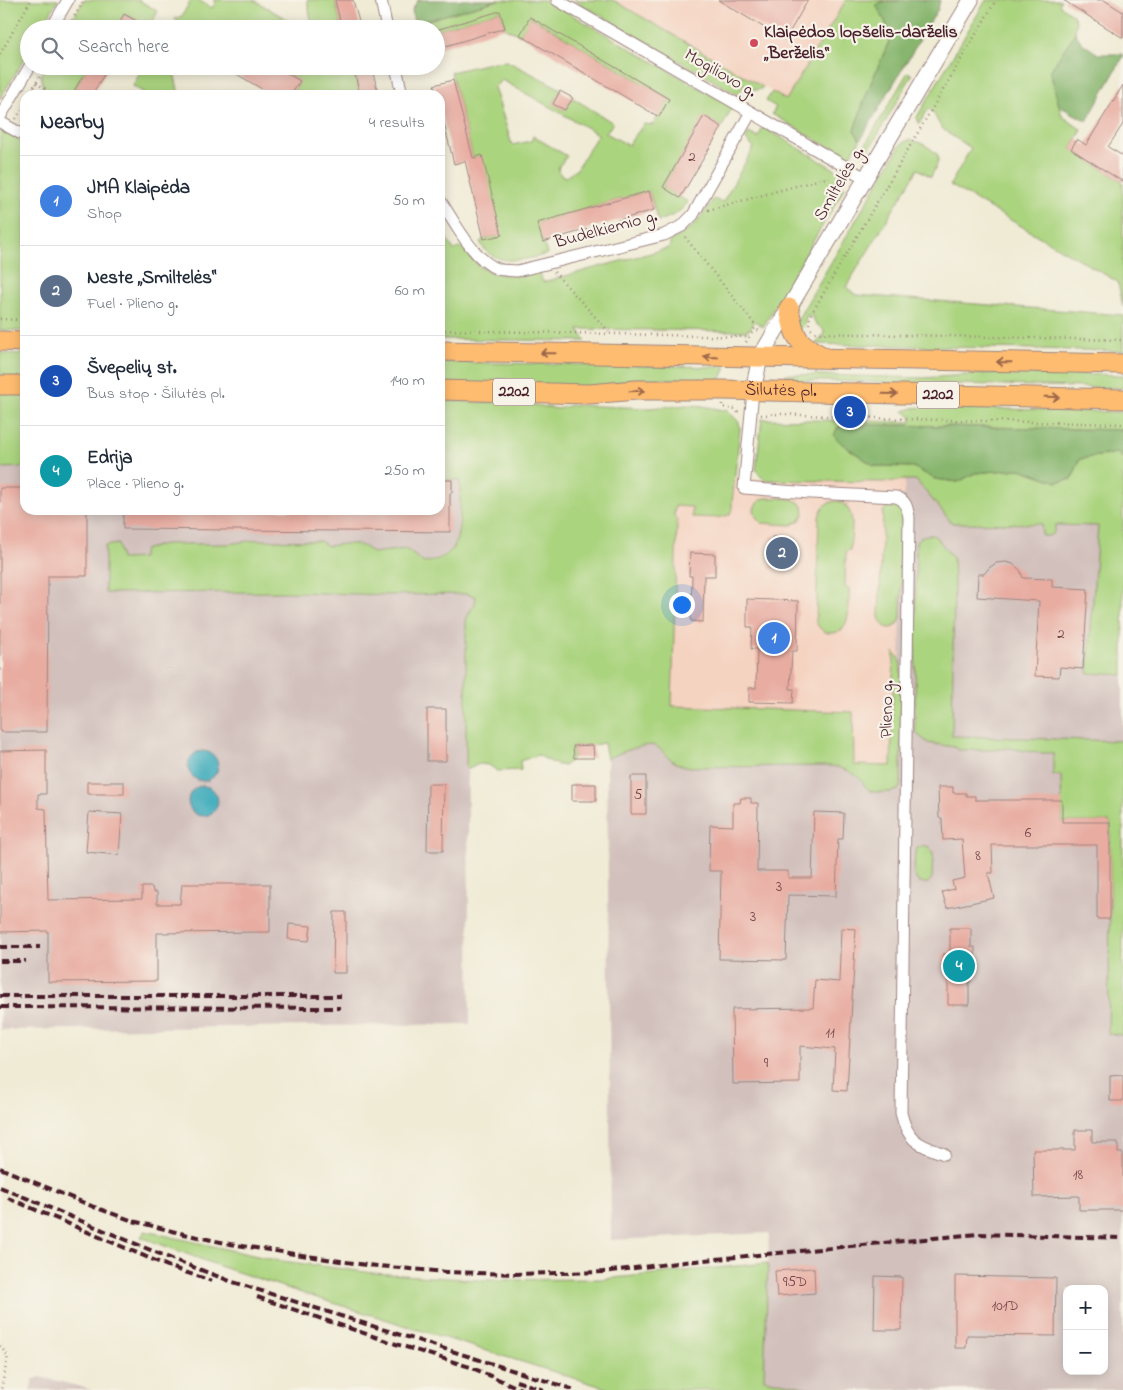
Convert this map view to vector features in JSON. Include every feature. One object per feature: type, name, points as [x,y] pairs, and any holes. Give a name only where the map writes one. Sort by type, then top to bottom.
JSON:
[{"type":"main road","points":[[789,308],[793,329],[797,337],[806,348],[828,358]]},
{"type":"main road","points":[[0,341],[20,342]]},
{"type":"main road","name":"Šilutės pl.","points":[[445,350],[1123,364]]},
{"type":"main road","points":[[0,385],[20,385]]},
{"type":"main road","name":"Šilutės pl.","points":[[445,390],[589,394],[636,390],[753,391],[1123,399]]},
{"type":"street","points":[[56,20],[68,0]]},
{"type":"street","points":[[381,0],[385,20]]},
{"type":"street","name":"Mogiliovo g.","points":[[557,0],[865,178]]},
{"type":"street","name":"Smiltelės g.","points":[[753,391],[760,357],[971,0]]},
{"type":"street","points":[[0,117],[25,75]]},
{"type":"street","points":[[398,75],[401,90]]},
{"type":"street","name":"Budelkiemio g.","points":[[445,207],[471,246],[483,260],[498,269],[517,271],[664,235],[682,226],[693,215],[751,112]]},
{"type":"street","points":[[0,122],[20,133]]},
{"type":"street","name":"Plieno g.","points":[[753,391],[744,488],[811,494],[896,497],[901,499],[907,508],[909,517],[901,1113],[904,1127],[911,1137],[920,1145],[944,1154]]},
{"type":"path","points":[[0,54],[31,0]]},
{"type":"path","points":[[72,20],[84,0]]},
{"type":"path","points":[[996,0],[810,316],[808,322],[810,328],[817,333],[1123,340]]},
{"type":"path","points":[[32,90],[41,75]]},
{"type":"path","points":[[36,83],[48,90]]},
{"type":"path","points":[[10,128],[20,111]]},
{"type":"path","points":[[693,215],[829,177]]},
{"type":"path","points":[[678,228],[756,326]]},
{"type":"path","points":[[546,264],[611,334]]},
{"type":"path","points":[[0,319],[20,320]]},
{"type":"path","points":[[445,330],[749,337]]},
{"type":"path","points":[[751,415],[779,414],[1123,424]]},
{"type":"path","points":[[0,1346],[8,1356],[1,1390]]},
{"type":"shaded area","name":"Klaipėdos lopšelis-darželis „Berželis“","points":[[613,0],[846,0],[786,100]]},
{"type":"shaded area","points":[[20,467],[20,515],[445,515],[445,479],[460,480],[457,541],[452,550],[433,561],[425,563],[418,558],[384,552],[372,553],[343,544],[328,546],[320,541],[256,540],[227,544],[164,544],[142,558],[120,559],[118,545],[105,546],[105,593],[289,592],[389,595],[467,594],[476,597],[475,604],[466,620],[470,1024],[0,1030],[0,468]]},
{"type":"shaded area","points":[[735,477],[768,480],[882,482],[905,479],[902,517],[900,661],[899,658],[892,766],[854,766],[852,712],[672,706],[677,519],[674,517],[675,506],[692,507],[692,517],[732,509]]},
{"type":"shaded area","points":[[905,479],[916,480],[952,523],[1098,526],[1088,673],[1123,675],[1123,1390],[819,1390],[764,1379],[769,1233],[611,1240],[607,759],[620,752],[650,745],[656,746],[672,761],[691,767],[831,766],[838,767],[855,775],[870,791],[895,791],[901,777],[902,517]]},
{"type":"shaded area","points":[[40,1377],[92,1390],[30,1390],[33,1380]]},
{"type":"green space","points":[[0,0],[58,0],[46,20],[20,20],[20,66],[0,99]]},
{"type":"green space","points":[[84,0],[138,0],[156,10],[157,13],[154,20],[137,20],[125,14],[121,20],[72,20]]},
{"type":"green space","points":[[191,0],[198,0],[212,8],[216,2],[214,0],[254,0],[288,20],[174,19],[182,16]]},
{"type":"green space","points":[[307,0],[335,0],[340,20],[310,20]]},
{"type":"green space","points":[[418,0],[498,0],[428,20],[414,20],[412,10]]},
{"type":"green space","points":[[498,0],[546,0],[732,107],[722,127],[704,117],[663,187],[688,202],[682,209],[658,221],[649,191],[538,223],[547,254],[532,258],[509,260],[494,256],[484,249],[480,242],[484,239],[501,235],[481,156],[473,158],[451,72],[494,62],[507,61],[561,89],[553,104],[565,110],[573,98],[613,123],[606,133],[628,145],[644,124],[653,125],[669,99],[531,17],[520,35],[505,28],[500,11],[445,27],[445,20],[428,20]],"holes":[[[502,80],[598,134],[577,169],[566,177],[561,175],[558,171],[559,166],[567,156],[533,136],[531,141],[512,145],[494,87]]]},
{"type":"green space","points":[[574,0],[613,0],[763,87],[755,90],[744,84],[738,95]]},
{"type":"green space","points":[[846,0],[900,0],[883,1],[876,5],[886,23],[890,39],[868,90],[854,130],[860,140],[849,158],[772,114],[776,107],[766,101],[772,92],[786,100]]},
{"type":"green space","points":[[900,0],[940,0],[938,9],[860,140],[854,130],[868,90],[890,39],[886,23],[876,5],[878,3]]},
{"type":"green space","points":[[986,0],[1061,0],[1059,5],[1073,15],[1076,22],[1075,33],[1050,72],[1062,116],[1082,130],[1071,149],[1123,182],[1123,307],[1118,282],[950,185],[971,148],[943,129],[929,108],[919,124],[917,117]]},
{"type":"green space","points":[[1075,33],[1082,43],[1098,54],[1123,54],[1087,121],[1059,106],[1050,71]]},
{"type":"green space","points":[[908,72],[912,75],[873,143],[865,154],[861,152]]},
{"type":"green space","points":[[41,75],[83,75],[75,90],[40,90],[43,86]]},
{"type":"green space","points":[[138,75],[173,75],[175,76],[178,90],[139,90],[133,86]]},
{"type":"green space","points":[[290,75],[355,75],[359,90],[294,90],[300,81]]},
{"type":"green space","points":[[763,127],[841,173],[835,183],[845,187],[763,327],[755,321],[751,328],[745,331],[578,329],[586,341],[445,339],[445,236],[454,250],[461,247],[480,267],[492,273],[515,276],[538,272],[543,282],[669,248],[671,240],[696,223],[713,199],[723,202],[754,147],[746,140],[749,133],[758,138]]},
{"type":"green space","points":[[0,128],[20,140],[20,331],[0,330]]},
{"type":"green space","points":[[908,140],[921,143],[931,149],[938,155],[938,162],[931,177],[918,169],[846,287],[856,295],[1123,315],[1123,351],[815,344],[823,337],[824,330],[815,323],[813,317],[807,315],[804,325],[799,331],[796,323],[803,310],[901,144]]},
{"type":"green space","points":[[0,353],[20,354],[20,379],[0,379]]},
{"type":"green space","points":[[445,362],[726,367],[721,379],[634,379],[593,388],[445,384]]},
{"type":"green space","points":[[994,373],[1123,375],[1123,388],[785,380],[786,374],[924,378]]},
{"type":"green space","points":[[0,393],[20,394],[20,467],[0,468]]},
{"type":"green space","points":[[445,401],[523,403],[558,409],[571,405],[648,408],[688,405],[728,411],[739,422],[740,429],[730,514],[716,518],[692,517],[692,507],[675,506],[674,517],[677,519],[672,706],[853,712],[854,765],[891,766],[894,652],[899,658],[901,666],[901,785],[899,789],[885,792],[871,791],[854,774],[831,766],[689,767],[675,762],[660,749],[651,745],[631,749],[607,759],[604,743],[573,746],[573,758],[564,766],[555,764],[538,755],[520,761],[521,770],[497,771],[489,765],[479,764],[469,769],[466,768],[466,620],[475,604],[476,597],[467,594],[389,595],[289,592],[105,593],[105,546],[118,544],[121,559],[142,558],[144,550],[164,544],[227,544],[256,540],[320,541],[328,546],[352,544],[363,546],[372,553],[406,549],[424,563],[436,560],[449,552],[455,544],[460,516],[460,480],[445,479]]},
{"type":"green space","points":[[926,407],[1123,412],[1123,430],[846,424],[834,436],[874,466],[913,467],[935,479],[958,482],[975,473],[1020,469],[1057,482],[1072,479],[1080,459],[1117,453],[1123,458],[1123,675],[1088,673],[1098,526],[1055,525],[1052,534],[1043,536],[1041,524],[952,523],[916,480],[882,482],[767,480],[760,476],[756,469],[762,419],[911,422],[912,417],[904,411]]},
{"type":"green space","points":[[846,424],[1123,430],[1123,458],[1117,453],[1080,459],[1072,479],[1057,482],[1020,469],[975,473],[958,482],[935,479],[913,467],[874,466],[834,436],[837,428]]},
{"type":"green space","points":[[786,498],[795,501],[803,506],[804,515],[799,521],[791,525],[761,523],[756,517],[754,509],[762,499]]},
{"type":"green space","points":[[837,501],[844,504],[848,509],[852,521],[850,550],[846,551],[845,587],[849,588],[849,609],[846,623],[842,629],[830,633],[822,630],[816,622],[819,518],[825,506]]},
{"type":"green space","points":[[890,505],[900,509],[902,517],[901,618],[896,625],[890,628],[881,622],[879,617],[883,512]]},
{"type":"green space","points":[[933,535],[937,538],[953,558],[952,736],[1123,741],[1123,1035],[1108,1034],[1110,822],[1062,822],[1061,775],[1053,775],[1053,753],[1038,753],[1009,748],[959,750],[954,747],[928,743],[917,734],[915,729],[916,542],[923,536]]},
{"type":"green space","points":[[928,846],[933,854],[932,878],[928,883],[919,883],[914,875],[915,852],[916,849]]},
{"type":"green space","points":[[145,1231],[275,1260],[373,1273],[477,1280],[603,1279],[768,1263],[764,1379],[819,1390],[612,1390],[219,1266],[141,1237]]},
{"type":"water","points":[[203,751],[214,755],[218,766],[214,777],[203,781],[192,777],[188,766],[192,755]]},
{"type":"water","points":[[203,786],[209,787],[217,795],[217,807],[209,815],[203,816],[197,815],[189,807],[188,801],[189,795],[197,787]]},
{"type":"building","points":[[335,0],[353,0],[359,20],[340,20]]},
{"type":"building","points":[[718,0],[808,0],[785,40]]},
{"type":"building","points":[[1063,0],[1104,0],[1123,12],[1123,38]]},
{"type":"building","points":[[500,11],[505,28],[445,46],[445,27]]},
{"type":"building","points":[[124,14],[135,20],[121,20]]},
{"type":"building","points":[[530,17],[669,99],[659,117],[520,35]]},
{"type":"building","points":[[83,75],[104,75],[95,90],[75,90]]},
{"type":"building","points":[[238,75],[290,75],[300,81],[294,90],[264,90]]},
{"type":"building","points":[[355,75],[373,75],[378,90],[359,90]]},
{"type":"building","points":[[453,80],[473,158],[482,155],[502,235],[484,239],[465,161],[454,164],[445,127],[445,90],[436,90],[434,85]]},
{"type":"building","points":[[1123,85],[1123,124],[1108,147],[1123,156],[1123,182],[1071,149],[1077,139],[1086,145]]},
{"type":"building","points":[[560,91],[573,98],[565,110],[553,104]]},
{"type":"building","points":[[704,116],[722,127],[680,198],[663,187]]},
{"type":"building","points":[[649,191],[654,210],[543,242],[537,223]]},
{"type":"building","points":[[445,480],[452,480],[450,532],[123,529],[123,515],[445,515]]},
{"type":"building","points":[[0,488],[20,488],[20,515],[87,515],[87,576],[48,576],[47,732],[0,732]]},
{"type":"building","points":[[772,537],[794,538],[794,568],[771,568]]},
{"type":"building","points":[[690,553],[715,554],[715,576],[704,576],[703,622],[691,621],[692,576],[689,576]]},
{"type":"building","points":[[1006,562],[1013,564],[1020,570],[1023,578],[1052,579],[1052,587],[1088,589],[1083,669],[1060,667],[1059,677],[1035,676],[1039,601],[977,597],[978,574],[984,574],[996,563]]},
{"type":"building","points":[[747,599],[798,601],[797,651],[792,651],[790,689],[794,689],[793,703],[749,702],[749,688],[756,688],[757,649],[751,649],[752,627],[747,627]]},
{"type":"building","points":[[427,709],[446,709],[446,761],[427,761]]},
{"type":"building","points":[[593,745],[594,758],[574,758],[573,746]]},
{"type":"building","points":[[46,750],[46,794],[38,794],[38,808],[46,809],[48,900],[142,899],[142,887],[152,887],[153,892],[157,892],[157,904],[180,904],[182,884],[270,884],[270,932],[157,933],[157,981],[48,982],[48,931],[0,932],[0,751]]},
{"type":"building","points":[[631,776],[646,776],[646,814],[631,814]]},
{"type":"building","points":[[87,782],[124,782],[124,794],[87,794]]},
{"type":"building","points":[[428,784],[444,784],[443,851],[427,851]]},
{"type":"building","points":[[572,784],[596,784],[596,801],[572,801]]},
{"type":"building","points":[[938,787],[953,787],[953,793],[966,793],[966,796],[975,796],[975,800],[1062,800],[1062,822],[1110,822],[1110,919],[1097,919],[1097,845],[992,845],[993,873],[988,873],[994,898],[947,908],[942,892],[954,889],[952,881],[965,878],[962,839],[943,840],[942,818],[939,818]]},
{"type":"building","points":[[741,798],[751,798],[751,803],[758,803],[757,871],[788,871],[788,878],[812,878],[814,812],[844,813],[843,839],[838,839],[836,896],[788,895],[786,960],[719,959],[721,871],[709,871],[710,825],[733,826],[733,803],[740,803]]},
{"type":"building","points":[[89,812],[122,814],[119,855],[86,852]]},
{"type":"building","points":[[334,912],[346,912],[346,973],[333,973]]},
{"type":"building","points":[[289,924],[311,926],[309,941],[288,939]]},
{"type":"building","points":[[841,928],[856,929],[847,1091],[833,1090],[835,1049],[800,1046],[800,1083],[733,1084],[732,1009],[813,1008],[815,980],[839,982]]},
{"type":"building","points":[[950,928],[971,928],[971,947],[975,947],[975,959],[973,959],[973,966],[971,966],[969,1005],[948,1005],[948,966],[943,966],[943,954],[950,954]]},
{"type":"building","points":[[1123,1075],[1123,1101],[1110,1101],[1110,1076]]},
{"type":"building","points":[[1075,1130],[1092,1130],[1092,1142],[1118,1142],[1118,1153],[1123,1153],[1123,1210],[1079,1210],[1079,1196],[1034,1197],[1033,1150],[1075,1150]]},
{"type":"building","points":[[814,1268],[815,1293],[777,1296],[775,1271]]},
{"type":"building","points":[[875,1276],[902,1277],[901,1330],[874,1330]]},
{"type":"building","points":[[955,1276],[1056,1278],[1055,1336],[967,1335],[966,1348],[955,1348]]},
{"type":"railway","points":[[0,947],[40,947]]},
{"type":"railway","points":[[0,961],[26,961]]},
{"type":"railway","points":[[0,996],[341,996]]},
{"type":"railway","points":[[0,1007],[340,1008]]},
{"type":"railway","points":[[0,1168],[133,1221],[184,1234],[230,1244],[366,1265],[446,1272],[515,1274],[603,1272],[684,1262],[977,1234],[1123,1238]]},
{"type":"railway","points":[[0,1187],[172,1259],[230,1281],[575,1390]]},
{"type":"railway","points":[[8,1198],[170,1267],[212,1281]]},
{"type":"railway","points":[[257,1297],[470,1367],[523,1390]]},
{"type":"railway","points":[[516,1381],[544,1390]]},
{"type":"place","name":"Klaipėdos lopšelis-darželis „Berželis“","points":[[754,43]]},
{"type":"place","name":"Švepelių st.","points":[[850,412]]},
{"type":"place","name":"Neste „Smiltelės“","points":[[782,553]]},
{"type":"place","name":"JMA Klaipėda","points":[[774,638]]},
{"type":"place","name":"Edrija","points":[[959,966]]}]
